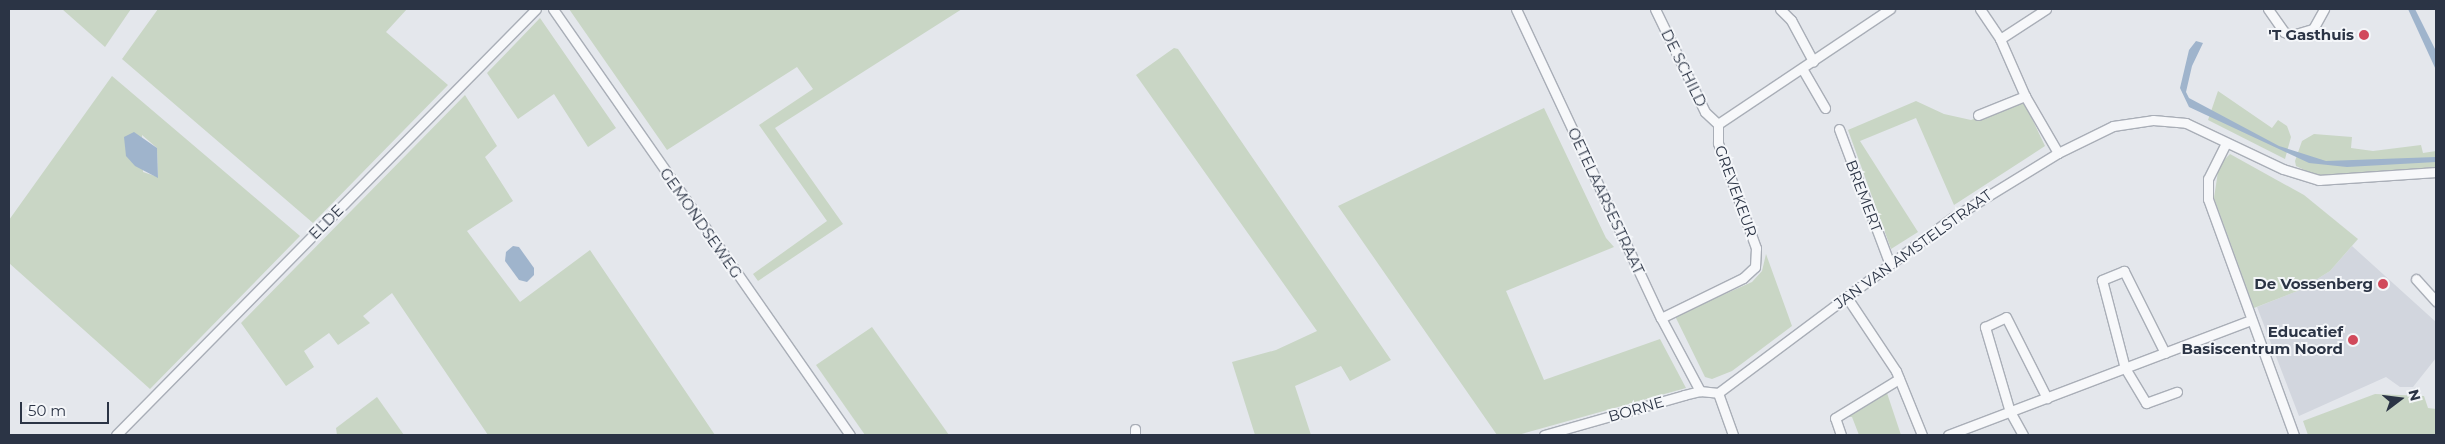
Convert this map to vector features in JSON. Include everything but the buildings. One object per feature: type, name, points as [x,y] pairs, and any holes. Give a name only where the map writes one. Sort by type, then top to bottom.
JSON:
[{"type":"street","name":"ELDE","points":[[116,435],[536,9]]},
{"type":"street","name":"GEMONDSEWEG","points":[[553,9],[850,435]]},
{"type":"street","name":"OETELAARSESTRAAT","points":[[1516,9],[1661,318],[1700,391]]},
{"type":"street","name":"DE SCHILD","points":[[1655,9],[1705,112],[1718,124]]},
{"type":"street","points":[[1780,9],[1791,20],[1813,61]]},
{"type":"street","name":"GREVEKEUR","points":[[1661,318],[1743,278],[1755,267],[1756,248],[1718,143],[1718,124],[1803,70],[1813,61],[1890,9]]},
{"type":"street","points":[[1980,9],[2000,39],[2026,96],[2058,153]]},
{"type":"street","points":[[2000,39],[2046,9]]},
{"type":"street","points":[[2268,9],[2284,32],[2297,35],[2313,30],[2324,9]]},
{"type":"street","points":[[1803,70],[1825,108]]},
{"type":"street","points":[[1978,115],[2026,96]]},
{"type":"street","name":"JAN VAN AMSTELSTRAAT","points":[[1718,393],[1890,262],[1984,196],[2058,153],[2113,126],[2153,120],[2204,129],[2226,143],[2305,176],[2320,180],[2436,172]]},
{"type":"street","name":"BREMERT","points":[[1839,129],[1890,262]]},
{"type":"street","points":[[2226,143],[2208,179],[2208,199],[2294,435]]},
{"type":"street","points":[[2165,353],[2124,271],[2102,280],[2125,368],[2146,403],[2177,392]]},
{"type":"street","points":[[2416,279],[2436,301]]},
{"type":"street","points":[[1846,296],[1899,379],[1922,435]]},
{"type":"street","points":[[2023,435],[2010,412],[1985,327],[2006,317],[2047,398]]},
{"type":"street","points":[[1948,435],[2251,320]]},
{"type":"street","points":[[1841,435],[1835,418],[1899,379]]},
{"type":"street","points":[[1700,391],[1718,393],[1733,435]]},
{"type":"street","name":"BORNE","points":[[1544,435],[1700,391]]},
{"type":"shaded area","name":"Educatief Basiscentrum Noord","points":[[2352,246],[2436,322],[2436,358],[2413,387],[2400,387],[2386,377],[2299,416],[2257,307],[2300,290],[2330,271]]},
{"type":"green space","points":[[62,9],[131,9],[105,47]]},
{"type":"green space","points":[[158,9],[407,9],[386,32],[448,85],[313,223],[122,59]]},
{"type":"green space","points":[[569,9],[962,9],[775,128],[843,224],[758,281],[753,274],[827,221],[759,125],[813,89],[797,67],[667,150]]},
{"type":"green space","points":[[540,18],[616,128],[588,147],[554,94],[518,119],[487,73]]},
{"type":"green space","points":[[1174,48],[1178,49],[1391,360],[1350,381],[1341,366],[1295,386],[1311,435],[1255,435],[1232,362],[1276,350],[1317,331],[1136,75]]},
{"type":"green space","points":[[112,76],[300,236],[150,389],[9,263],[9,220]],"holes":[[[142,135],[157,148],[158,177],[143,172]]]},
{"type":"green space","points":[[2218,91],[2272,128],[2278,120],[2287,126],[2291,137],[2285,159],[2208,120]]},
{"type":"green space","points":[[465,95],[497,146],[485,157],[513,201],[467,231],[520,302],[590,250],[715,435],[488,435],[392,293],[363,316],[370,323],[338,345],[329,333],[304,351],[314,367],[286,386],[241,323]]},
{"type":"green space","points":[[2023,100],[2045,146],[1954,205],[1916,118],[1860,141],[1918,232],[1891,249],[1848,130],[1916,101],[1944,114],[1971,120]]},
{"type":"green space","points":[[1544,108],[1606,238],[1614,247],[1506,291],[1544,380],[1660,339],[1686,388],[1518,435],[1497,435],[1338,206]]},
{"type":"green space","points":[[2314,134],[2352,137],[2351,148],[2373,151],[2421,145],[2423,153],[2436,151],[2436,167],[2319,177],[2296,166],[2295,161],[2302,141]]},
{"type":"green space","points":[[2230,154],[2304,195],[2358,239],[2330,271],[2300,290],[2254,308],[2214,198],[2219,165]]},
{"type":"green space","points":[[1766,254],[1792,326],[1732,371],[1712,379],[1705,377],[1675,316],[1752,282],[1762,271]]},
{"type":"green space","points":[[872,327],[949,435],[865,435],[816,365]]},
{"type":"green space","points":[[1881,392],[1887,393],[1901,435],[1859,435],[1852,417],[1840,417]]},
{"type":"green space","points":[[2375,394],[2424,396],[2428,408],[2436,409],[2436,435],[2308,435],[2303,421]]},
{"type":"green space","points":[[377,397],[404,435],[337,435],[336,428]]},
{"type":"water","points":[[2408,9],[2415,9],[2436,51],[2436,70]]},
{"type":"water","points":[[2196,41],[2203,43],[2192,66],[2186,92],[2189,98],[2279,146],[2326,161],[2436,157],[2436,162],[2347,167],[2309,163],[2189,107],[2180,88],[2189,50]]},
{"type":"water","points":[[134,132],[157,148],[158,178],[135,166],[126,156],[124,137]]},
{"type":"water","points":[[513,246],[519,247],[534,268],[534,275],[527,282],[519,280],[505,261],[506,252]]},
{"type":"place","name":"'T Gasthuis","points":[[2364,35]]},
{"type":"place","name":"De Vossenberg","points":[[2383,284]]},
{"type":"place","name":"Educatief Basiscentrum Noord","points":[[2353,340]]}]
